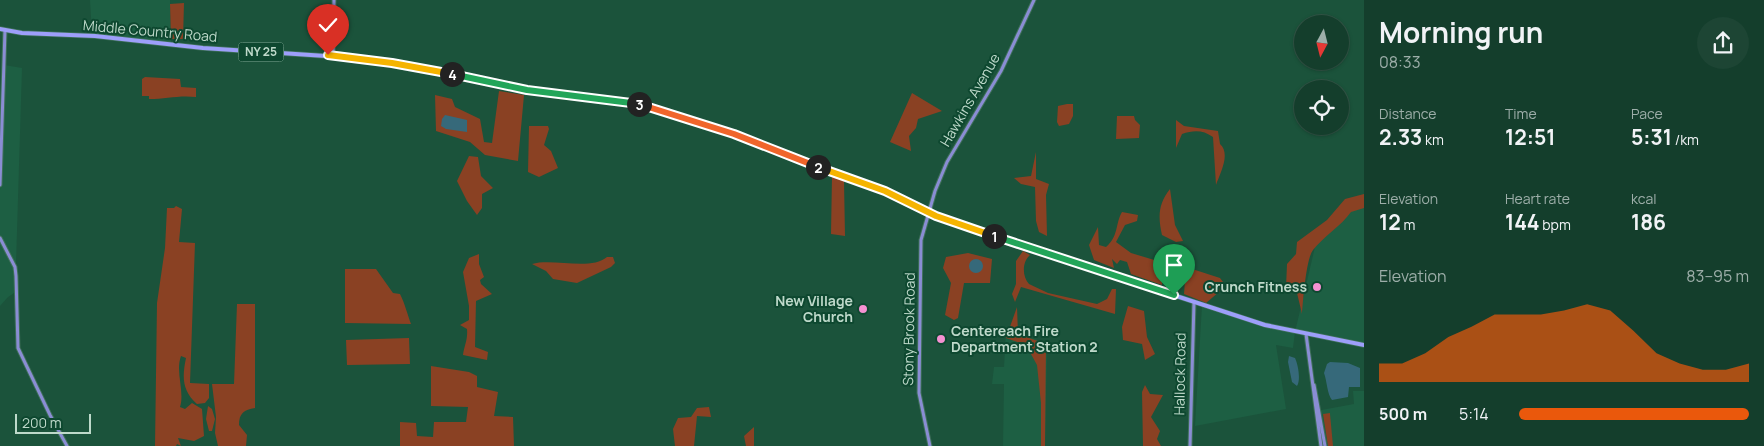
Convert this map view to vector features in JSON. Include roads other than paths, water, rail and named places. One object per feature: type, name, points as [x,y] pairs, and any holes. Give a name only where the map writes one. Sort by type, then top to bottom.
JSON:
[{"type":"main road","name":"Middle Country Road","points":[[0,29],[36,34],[99,37],[199,48],[334,55],[406,65],[527,90],[651,106],[746,138],[831,173],[885,191],[957,224],[1264,325],[1364,345]]},
{"type":"street","points":[[334,0],[334,55]]},
{"type":"street","name":"Hawkins Avenue","points":[[930,213],[947,162],[1001,71],[1034,0]]},
{"type":"street","points":[[0,185],[5,30]]},
{"type":"street","name":"Stony Brook Road","points":[[930,213],[921,240],[919,393],[930,446]]},
{"type":"street","points":[[0,238],[14,264],[16,276],[18,348],[67,446]]},
{"type":"street","name":"Hallock Road","points":[[1190,446],[1194,302]]},
{"type":"street","points":[[1306,334],[1321,446]]},
{"type":"street","points":[[1313,382],[1317,394],[1326,446]]},
{"type":"water","points":[[445,115],[467,120],[467,132],[446,129],[441,126]]},
{"type":"water","points":[[973,259],[979,259],[983,266],[979,273],[973,273],[969,269],[969,263]]},
{"type":"water","points":[[1289,356],[1295,358],[1297,364],[1299,376],[1297,386],[1292,382],[1288,362]]},
{"type":"water","points":[[1330,362],[1348,363],[1360,368],[1360,387],[1349,387],[1348,397],[1332,400],[1330,397],[1324,373],[1327,364]]},
{"type":"place","name":"Crunch Fitness","points":[[1317,287]]},
{"type":"place","name":"New Village Church","points":[[863,309]]},
{"type":"place","name":"Centereach Fire Department Station 2","points":[[941,339]]}]
